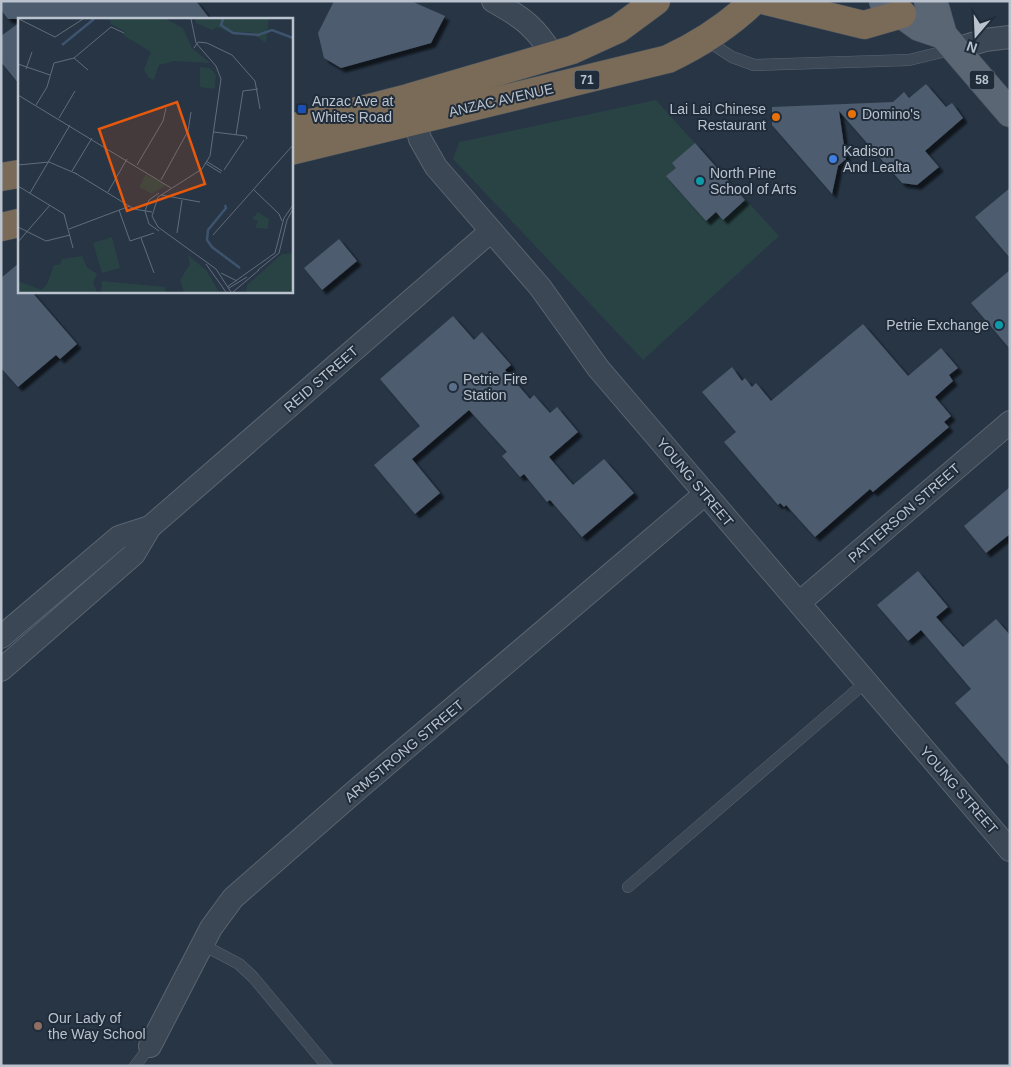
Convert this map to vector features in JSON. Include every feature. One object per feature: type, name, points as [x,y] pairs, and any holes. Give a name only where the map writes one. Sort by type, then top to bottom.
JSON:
[{"type":"highway","name":"ANZAC AVENUE","points":[[292,151],[412,109],[596,41],[618,29],[656,1]]},
{"type":"highway","name":"ANZAC AVENUE","points":[[292,128],[412,109],[659,61],[706,40],[754,1]]},
{"type":"highway","points":[[766,1],[864,25],[892,8]]},
{"type":"highway","points":[[1,178],[18,174]]},
{"type":"highway","points":[[1,227],[18,222]]},
{"type":"main road","name":"58","points":[[928,1],[936,10],[949,42],[1009,112]]},
{"type":"main road","name":"58","points":[[892,8],[919,26],[949,42]]},
{"type":"street","points":[[492,1],[528,23],[543,40],[553,56]]},
{"type":"street","points":[[949,42],[1010,37]]},
{"type":"street","name":"YOUNG STREET","points":[[412,109],[423,145],[436,167],[549,299],[592,361],[1010,850]]},
{"type":"street","name":"REID STREET","points":[[1,670],[134,554],[150,527],[491,230]]},
{"type":"street","name":"PATTERSON STREET","points":[[799,603],[1010,422]]},
{"type":"street","name":"ARMSTRONG STREET","points":[[150,1046],[203,944],[222,911],[233,898],[360,787],[705,494]]},
{"type":"street","name":"REID STREET","points":[[1,637],[119,537],[150,527]]},
{"type":"lane","points":[[706,40],[732,57],[754,64],[909,60],[949,42]]},
{"type":"lane","points":[[628,887],[866,682]]},
{"type":"lane","points":[[203,944],[239,964],[253,977],[327,1066]]},
{"type":"lane","points":[[136,1066],[150,1046]]},
{"type":"green space","points":[[656,100],[779,236],[643,360],[453,159],[459,142]]},
{"type":"building","points":[[1,1],[196,1],[209,18],[8,19],[1,10]]},
{"type":"building","points":[[334,1],[411,1],[445,16],[431,43],[341,68],[324,58],[318,33]]},
{"type":"building","points":[[18,24],[18,83],[1,62],[1,36]]},
{"type":"building","points":[[926,84],[946,107],[952,103],[963,118],[925,151],[939,167],[917,185],[902,183],[839,111],[846,159],[838,166],[832,194],[772,125],[772,107],[893,102],[904,92],[909,98]]},
{"type":"building","name":"North Pine School of Arts","points":[[695,143],[745,200],[723,220],[716,212],[706,221],[666,176],[676,168],[672,163]]},
{"type":"building","points":[[1010,188],[1010,258],[975,217]]},
{"type":"building","points":[[339,239],[357,261],[322,290],[304,268]]},
{"type":"building","points":[[18,264],[18,292],[32,292],[77,344],[60,359],[56,355],[18,387],[1,368],[1,278]]},
{"type":"building","name":"Petrie Exchange","points":[[1010,270],[1010,349],[971,303]]},
{"type":"building","points":[[453,316],[474,340],[482,332],[511,365],[505,370],[530,399],[534,395],[550,413],[557,407],[578,432],[549,457],[573,485],[604,459],[634,493],[582,537],[550,500],[547,502],[524,474],[520,477],[502,456],[507,452],[469,410],[412,459],[440,493],[415,514],[374,465],[420,426],[380,379]]},
{"type":"building","points":[[863,324],[908,376],[941,348],[958,368],[949,375],[953,381],[935,397],[951,416],[944,422],[949,427],[873,492],[870,489],[815,537],[786,505],[784,507],[780,503],[778,505],[724,442],[736,432],[702,392],[732,367],[742,381],[745,378],[752,387],[756,383],[771,401]]},
{"type":"building","points":[[1010,487],[1010,534],[986,553],[964,526]]},
{"type":"building","points":[[918,571],[948,607],[936,617],[963,647],[996,619],[1010,635],[1010,767],[955,703],[971,689],[921,630],[908,641],[877,605]]},
{"type":"place","name":"Anzac Ave at Whites Road","points":[[302,109]]},
{"type":"place","name":"Domino's","points":[[852,114]]},
{"type":"place","name":"Lai Lai Chinese Restaurant","points":[[776,117]]},
{"type":"place","name":"Kadison And Lealta","points":[[833,159]]},
{"type":"place","name":"North Pine School of Arts","points":[[700,181]]},
{"type":"place","name":"Petrie Exchange","points":[[999,325]]},
{"type":"place","name":"Petrie Fire Station","points":[[453,387]]},
{"type":"place","name":"Our Lady of the Way School","points":[[38,1026]]}]
